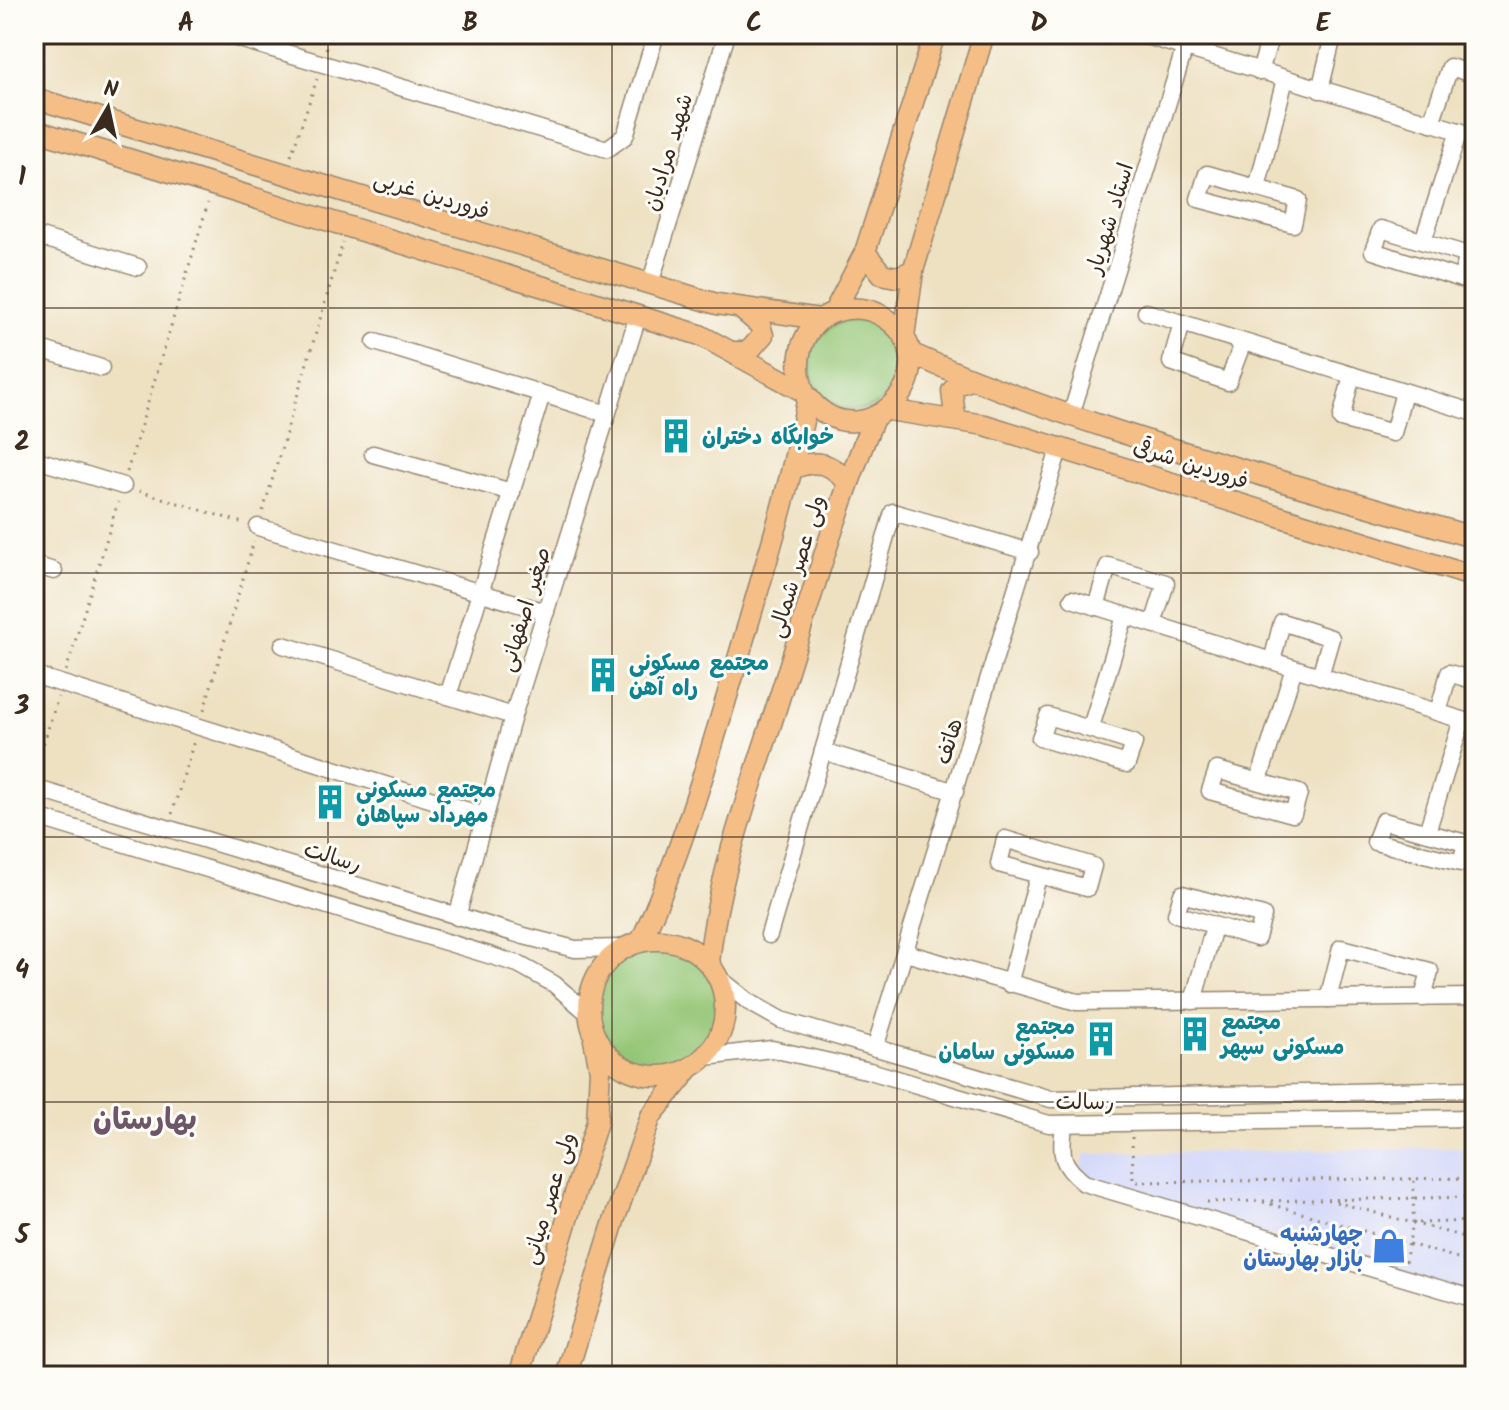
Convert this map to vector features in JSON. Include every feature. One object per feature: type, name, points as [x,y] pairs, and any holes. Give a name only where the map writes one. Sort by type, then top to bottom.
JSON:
[{"type":"main road","points":[[806,395],[798,377],[799,353],[808,331],[827,316],[865,252],[935,34]]},
{"type":"main road","points":[[34,130],[700,335],[806,395],[827,415],[842,420],[881,414],[908,384],[907,345],[913,271],[984,34]]},
{"type":"main road","name":"فروردین غربی","points":[[34,98],[650,284],[740,308],[827,316]]},
{"type":"main road","points":[[288,207],[290,177]]},
{"type":"main road","points":[[865,252],[882,274],[896,277],[913,271]]},
{"type":"main road","points":[[734,352],[748,352],[763,335],[760,325],[740,308]]},
{"type":"main road","points":[[827,316],[866,309],[894,324],[907,345]]},
{"type":"main road","name":"فروردین شرقی","points":[[907,345],[971,380],[1071,415],[1475,538]]},
{"type":"main road","points":[[955,417],[952,391],[957,385],[971,380]]},
{"type":"main road","name":"ولی عصر شمالی","points":[[632,945],[660,901],[716,729],[794,468],[806,395]]},
{"type":"main road","name":"فروردین شرقی","points":[[881,414],[955,417],[1060,446],[1475,577]]},
{"type":"main road","name":"ولی عصر شمالی","points":[[714,971],[718,901],[847,482],[881,414]]},
{"type":"main road","points":[[794,468],[808,462],[824,463],[838,470],[847,482]]},
{"type":"main road","points":[[566,1376],[651,1116],[688,1070],[705,1057],[718,1040],[725,1020],[725,999],[714,971],[690,947],[666,940],[632,945],[596,976],[590,1023],[604,1052],[621,1066],[654,1075],[688,1070]]},
{"type":"main road","name":"ولی عصر میانی","points":[[519,1376],[597,1122],[600,1070],[590,1023]]},
{"type":"street","points":[[223,34],[607,149],[617,145],[625,136],[656,34]]},
{"type":"street","name":"شهید مرادیان","points":[[650,284],[727,34]]},
{"type":"street","points":[[1140,34],[1187,41],[1260,72],[1467,134],[1423,241]]},
{"type":"street","points":[[1260,72],[1271,34]]},
{"type":"street","points":[[1320,90],[1333,36],[1326,34]]},
{"type":"street","name":"استاد شهریار","points":[[1071,415],[1187,41]]},
{"type":"street","points":[[1431,123],[1450,67],[1475,75]]},
{"type":"street","points":[[1257,188],[1285,79]]},
{"type":"street","points":[[1207,174],[1257,188],[1298,200],[1293,224],[1199,199],[1207,174]]},
{"type":"street","points":[[1381,229],[1423,241],[1468,255],[1461,279],[1373,251],[1381,229]]},
{"type":"street","points":[[34,235],[138,267]]},
{"type":"street","points":[[1146,312],[1475,413]]},
{"type":"street","name":"صغیر اصفهانی","points":[[457,917],[513,716],[638,316]]},
{"type":"street","points":[[1182,323],[1171,362],[1228,382],[1243,342]]},
{"type":"street","points":[[375,342],[607,414]]},
{"type":"street","points":[[34,347],[101,368]]},
{"type":"street","points":[[1352,375],[1341,419],[1393,433],[1404,392]]},
{"type":"street","points":[[448,696],[542,394]]},
{"type":"street","name":"هاتف","points":[[875,1048],[1030,552],[1060,446]]},
{"type":"street","points":[[373,454],[512,492]]},
{"type":"street","points":[[34,459],[123,486]]},
{"type":"street","points":[[769,935],[893,512],[1030,552]]},
{"type":"street","points":[[258,527],[546,612]]},
{"type":"street","points":[[34,565],[54,571]]},
{"type":"street","points":[[1096,607],[1108,566],[1166,583],[1153,624]]},
{"type":"street","points":[[1072,599],[1468,722],[1427,832]]},
{"type":"street","points":[[1091,727],[1125,616]]},
{"type":"street","points":[[1272,661],[1282,622],[1331,638],[1320,676]]},
{"type":"street","points":[[283,645],[513,716]]},
{"type":"street","points":[[1259,780],[1294,668]]},
{"type":"street","points":[[1438,712],[1449,673],[1475,681]]},
{"type":"street","points":[[34,675],[484,816]]},
{"type":"street","points":[[1048,716],[1091,727],[1134,743],[1127,764],[1040,738],[1048,716]]},
{"type":"street","points":[[823,751],[955,792]]},
{"type":"street","points":[[1217,770],[1259,780],[1299,793],[1293,814],[1210,791],[1217,770]]},
{"type":"street","name":"رسالت","points":[[34,788],[457,917],[575,949],[632,945]]},
{"type":"street","points":[[34,816],[518,964],[554,984],[590,1023]]},
{"type":"street","points":[[1383,821],[1427,832],[1466,843],[1461,863],[1375,842],[1383,821]]},
{"type":"street","points":[[1005,839],[1093,866],[1087,888],[1038,877],[999,864],[1005,839]]},
{"type":"street","points":[[1009,984],[1038,877]]},
{"type":"street","points":[[1182,894],[1263,916],[1257,938],[1214,927],[1176,914],[1182,894]]},
{"type":"street","points":[[1193,1001],[1214,927]]},
{"type":"street","points":[[1328,999],[1341,948],[1430,971],[1423,998]]},
{"type":"street","points":[[906,953],[1077,1002],[1475,997]]},
{"type":"street","name":"رسالت","points":[[714,971],[749,1002],[781,1020],[1051,1099],[1475,1089]]},
{"type":"street","name":"رسالت","points":[[705,1057],[772,1049],[870,1071],[1049,1124],[1475,1118]]},
{"type":"street","points":[[1064,1124],[1061,1151],[1067,1169],[1084,1183],[1475,1299]]},
{"type":"path","points":[[290,177],[331,34]]},
{"type":"path","points":[[123,486],[258,527]]},
{"type":"path","points":[[1131,1123],[1133,1182],[1475,1178]]},
{"type":"path","points":[[1404,1264],[1413,1223],[1414,1178]]},
{"type":"path","points":[[1200,1202],[1475,1197]]},
{"type":"path","points":[[1329,1200],[1475,1240]]},
{"type":"path","points":[[1259,1201],[1475,1263]]},
{"type":"path","points":[[1413,1223],[1475,1221]]},
{"type":"shaded area","name":"چهارشنبه بازار بهارستان","points":[[1475,1147],[1475,1296],[1132,1196],[1080,1173],[1085,1154]]},
{"type":"green space","points":[[855,320],[872,323],[887,333],[897,348],[900,365],[897,382],[887,397],[872,407],[855,410],[838,407],[823,397],[813,382],[810,365],[813,348],[823,333],[838,323]]},
{"type":"green space","points":[[657,948],[680,952],[700,966],[714,986],[718,1009],[714,1032],[700,1052],[680,1066],[657,1070],[634,1066],[614,1052],[600,1032],[596,1009],[600,986],[614,966],[634,952]]},
{"type":"place","name":"خوابگاه دختران","points":[[676,436]]},
{"type":"place","name":"مجتمع مسکونی راه آهن","points":[[603,675]]},
{"type":"place","name":"مجتمع مسکونی مهرداد سپاهان","points":[[330,802]]},
{"type":"place","name":"مجتمع مسکونی سپهر","points":[[1195,1034]]},
{"type":"place","name":"مجتمع مسکونی سامان","points":[[1101,1039]]},
{"type":"place","name":"چهارشنبه بازار بهارستان","points":[[1389,1246]]},
{"type":"district","name":"بهارستان","points":[[145,1119]]}]
